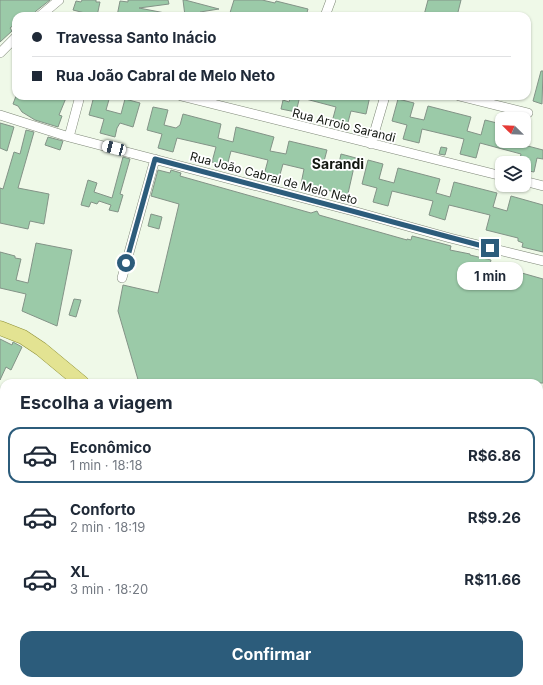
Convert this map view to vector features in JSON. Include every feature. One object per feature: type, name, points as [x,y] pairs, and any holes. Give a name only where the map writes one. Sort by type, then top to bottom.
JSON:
[{"type":"main road","points":[[0,328],[23,337],[41,349],[77,379]]},
{"type":"street","points":[[45,12],[59,0]]},
{"type":"street","points":[[326,12],[331,0]]},
{"type":"street","points":[[0,53],[12,41]]},
{"type":"street","points":[[69,137],[79,100]]},
{"type":"street","name":"Rua Arroio Sarandi","points":[[197,100],[495,174]]},
{"type":"street","points":[[371,144],[384,100]]},
{"type":"street","points":[[475,100],[524,112]]},
{"type":"street","name":"Rua João Cabral de Melo Neto","points":[[0,116],[69,137],[450,238],[543,261]]},
{"type":"street","points":[[122,278],[155,159]]},
{"type":"street","points":[[531,183],[543,186]]},
{"type":"building","points":[[0,0],[50,0],[35,12],[12,12],[12,26],[10,28],[12,31],[0,42]]},
{"type":"building","points":[[82,0],[96,0],[96,2],[100,2],[98,12],[81,12],[73,10],[76,1],[81,2]]},
{"type":"building","points":[[128,0],[168,0],[169,4],[139,8],[160,12],[118,12],[120,1],[128,2]]},
{"type":"building","points":[[183,0],[219,9],[200,12],[184,12]]},
{"type":"building","points":[[234,0],[262,0],[275,3],[276,1],[308,9],[307,12],[230,12]]},
{"type":"building","points":[[428,0],[461,0],[458,12],[425,12]]},
{"type":"building","points":[[541,71],[543,71],[542,104],[533,101]]},
{"type":"building","points":[[14,100],[65,100],[59,115],[62,116],[58,127],[35,120],[22,112],[18,106],[13,104]]},
{"type":"building","points":[[93,100],[109,100],[106,110],[121,114],[125,100],[140,103],[133,127],[120,123],[115,137],[100,133],[104,119],[89,115]]},
{"type":"building","points":[[283,100],[289,102],[290,100],[299,100],[296,112],[281,109]]},
{"type":"building","points":[[310,100],[369,100],[366,114],[351,111],[347,126],[332,122],[336,107]]},
{"type":"building","points":[[398,100],[414,103],[410,117],[424,120],[428,106],[471,117],[467,131],[481,135],[485,120],[495,122],[495,147],[480,143],[476,158],[460,154],[464,139],[422,129],[419,143],[403,139],[407,125],[392,121]]},
{"type":"building","points":[[153,107],[168,110],[164,125],[176,128],[180,125],[183,114],[221,124],[218,138],[233,142],[236,127],[274,137],[270,151],[286,154],[289,141],[327,150],[323,165],[338,168],[341,154],[356,158],[347,198],[334,194],[335,192],[301,184],[304,169],[283,164],[279,178],[264,175],[268,160],[231,151],[227,166],[212,162],[216,147],[177,138],[173,152],[158,148],[162,134],[147,130]]},
{"type":"building","points":[[0,123],[14,127],[7,151],[0,148]]},
{"type":"building","points":[[26,130],[34,132],[18,188],[49,194],[44,224],[30,221],[28,229],[0,223],[0,188],[3,189],[14,152],[20,154]]},
{"type":"building","points":[[48,137],[63,141],[60,150],[45,145]]},
{"type":"building","points":[[441,147],[447,148],[445,155],[439,154]]},
{"type":"building","points":[[531,147],[543,150],[543,159],[537,158],[534,172],[531,171],[531,156],[521,156],[521,154],[499,148]]},
{"type":"building","points":[[123,157],[130,159],[120,194],[123,195],[118,212],[109,210],[111,205],[99,201],[97,204],[91,202],[89,207],[81,205],[88,180],[97,183],[94,192],[112,198]]},
{"type":"building","points":[[368,160],[383,164],[379,179],[394,183],[398,168],[440,179],[436,193],[450,197],[454,182],[497,193],[493,207],[507,211],[511,196],[543,205],[543,252],[522,247],[523,243],[518,241],[518,238],[486,230],[490,215],[449,205],[445,220],[429,215],[433,201],[392,191],[388,206],[373,202],[377,188],[362,184]]},
{"type":"building","points":[[158,170],[170,173],[171,170],[181,173],[180,176],[311,213],[317,211],[319,215],[407,240],[411,240],[412,236],[451,246],[450,250],[491,260],[490,264],[543,279],[543,379],[138,379],[118,311],[123,285],[158,293],[179,204],[151,196]]},
{"type":"building","points":[[151,214],[162,217],[159,229],[148,226]]},
{"type":"building","points":[[36,243],[72,250],[57,326],[22,311],[26,294],[0,288],[0,252],[21,259],[16,280],[28,283]]},
{"type":"building","points":[[74,299],[81,300],[76,317],[69,315]]},
{"type":"building","points":[[0,339],[12,345],[13,342],[22,347],[11,370],[6,367],[0,379]]},
{"type":"district","name":"Sarandi","points":[[338,163]]},
{"type":"route","points":[[126,263],[155,159],[490,248]]}]
